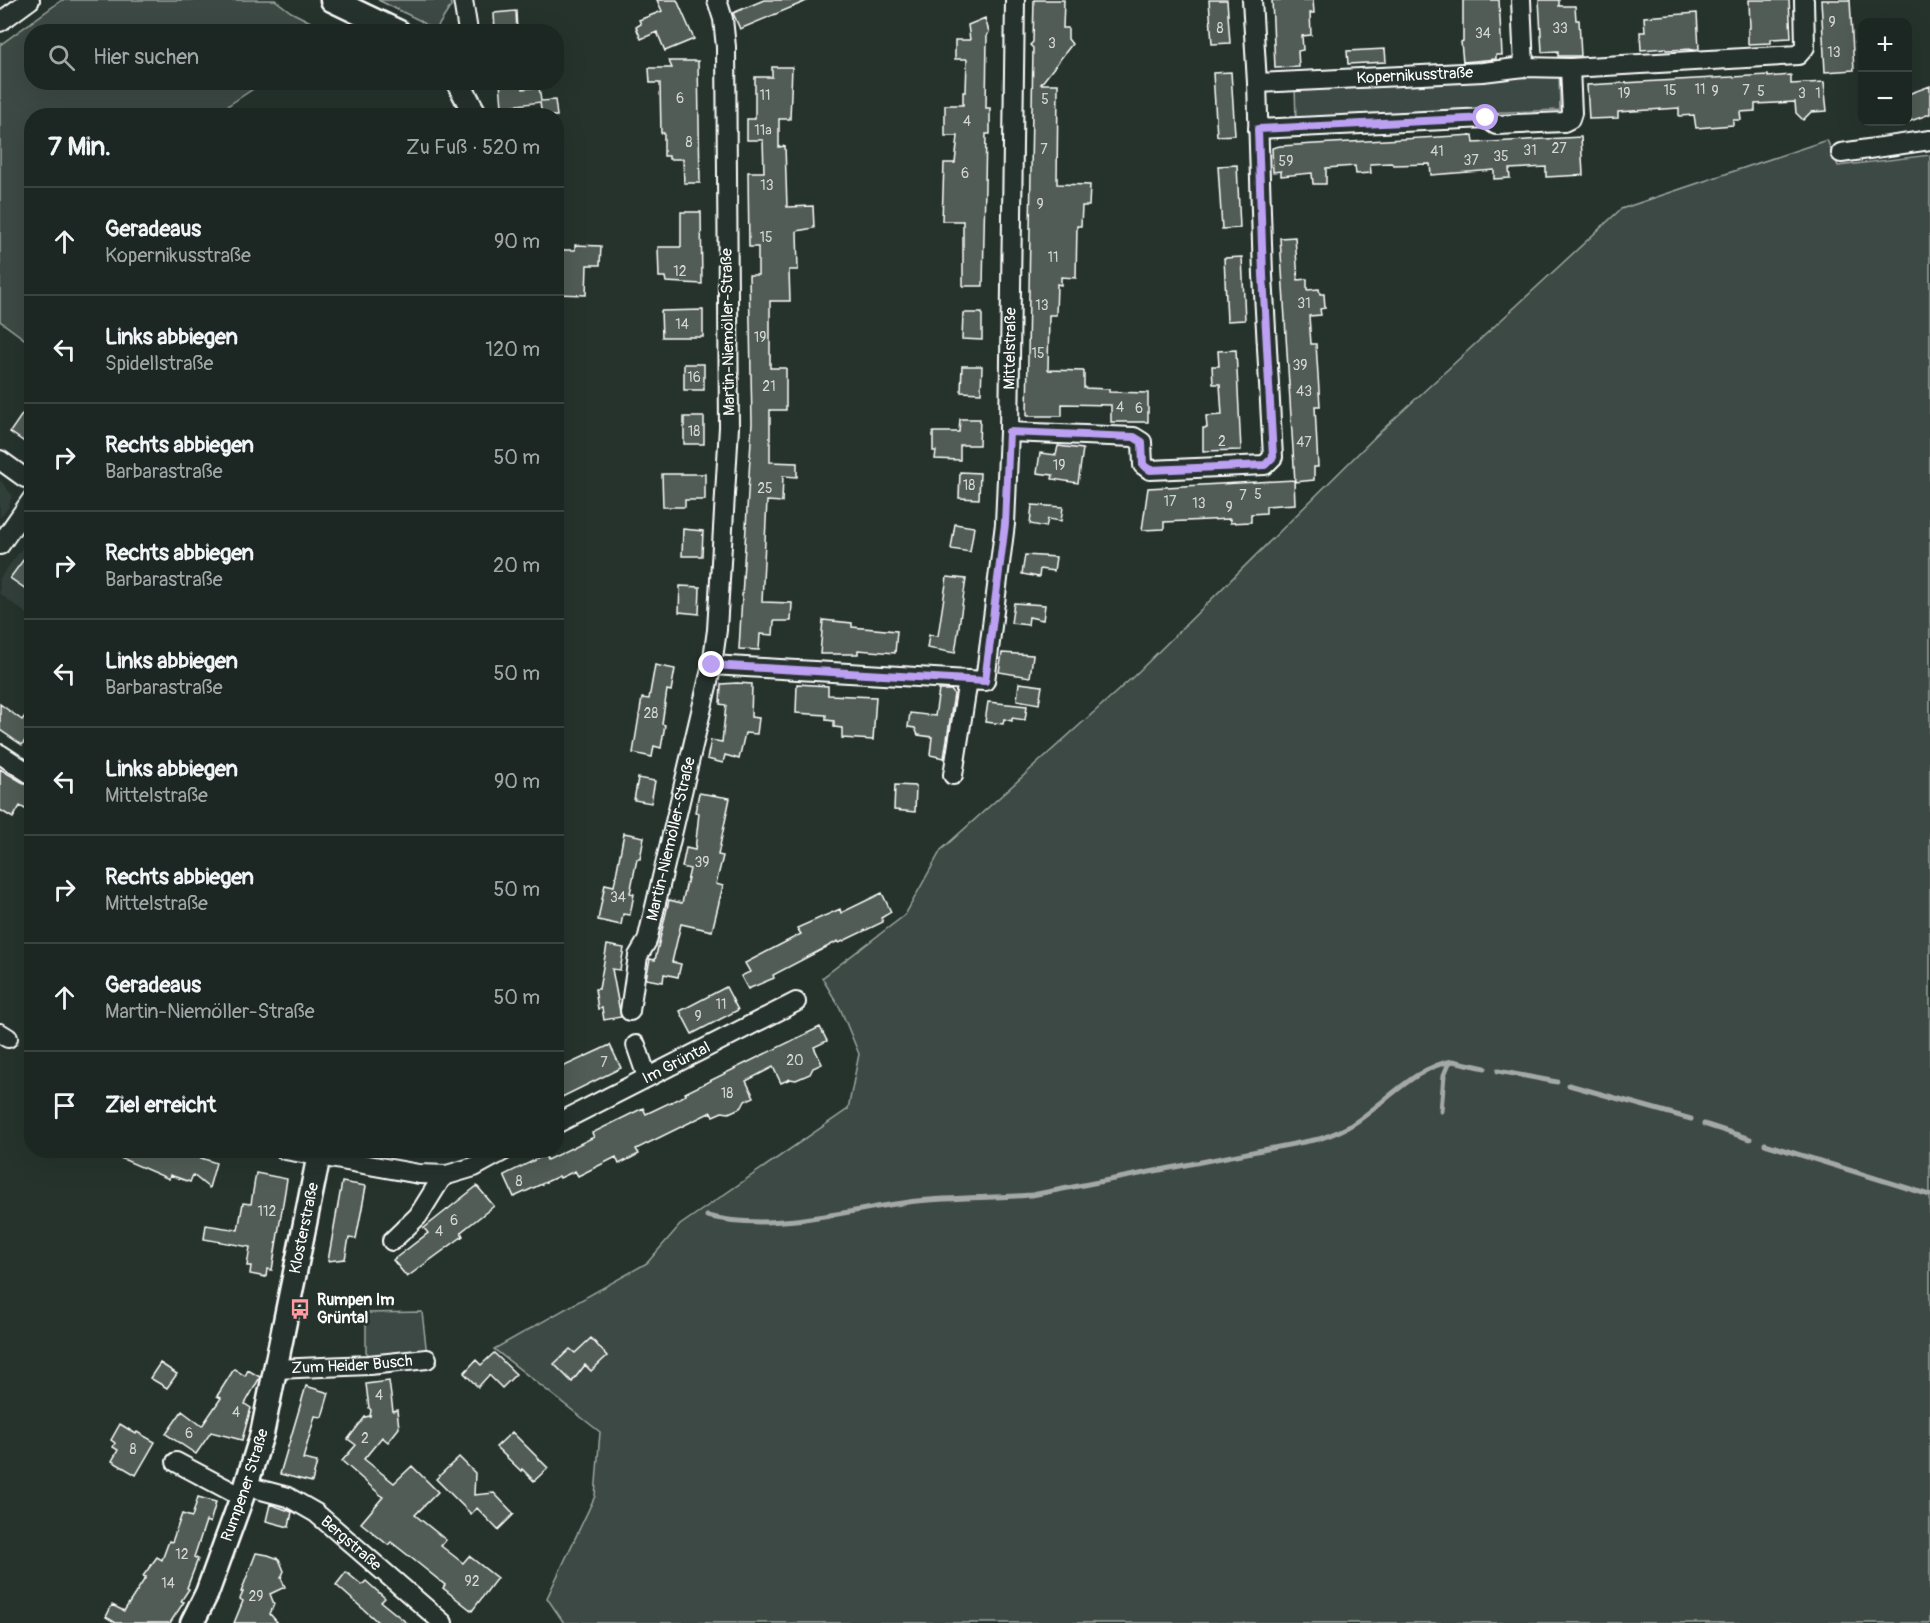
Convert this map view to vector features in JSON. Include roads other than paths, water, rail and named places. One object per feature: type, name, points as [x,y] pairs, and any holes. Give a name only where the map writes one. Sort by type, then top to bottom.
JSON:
[{"type":"main road","points":[[332,0],[382,24]]},
{"type":"main road","points":[[462,90],[472,108]]},
{"type":"main road","name":"Klosterstraße","points":[[281,1341],[318,1158]]},
{"type":"main road","name":"Rumpener Straße","points":[[192,1623],[207,1593],[262,1434],[281,1341]]},
{"type":"street","points":[[0,22],[30,0]]},
{"type":"street","points":[[463,0],[467,24]]},
{"type":"street","name":"Mittelstraße","points":[[968,680],[985,681],[1005,524],[1009,432],[1015,0]]},
{"type":"street","points":[[1009,432],[1134,437],[1142,442],[1143,465],[1150,470],[1265,465],[1273,457],[1252,0]]},
{"type":"street","points":[[1521,0],[1524,67]]},
{"type":"street","name":"Kopernikusstraße","points":[[1257,83],[1483,72],[1524,67],[1570,68],[1798,55],[1805,46],[1804,0]]},
{"type":"street","name":"Martin-Niemöller-Straße","points":[[630,1011],[638,956],[648,941],[712,665],[717,630],[729,428],[726,47],[721,1]]},
{"type":"street","points":[[1258,129],[1486,118],[1496,125],[1564,122],[1570,119],[1572,113],[1570,68]]},
{"type":"street","points":[[1841,153],[1930,140]]},
{"type":"street","points":[[0,460],[24,478]]},
{"type":"street","points":[[0,545],[24,510]]},
{"type":"street","points":[[712,665],[968,680],[953,775]]},
{"type":"street","points":[[0,754],[24,770]]},
{"type":"street","name":"Im Grüntal","points":[[564,1120],[796,1002]]},
{"type":"street","points":[[636,1045],[648,1077]]},
{"type":"street","points":[[343,1158],[419,1174],[447,1175]]},
{"type":"street","points":[[392,1241],[418,1216],[441,1179],[474,1167],[490,1158]]},
{"type":"street","name":"Zum Heider Busch","points":[[276,1369],[369,1365],[427,1359]]},
{"type":"street","name":"Bergstraße","points":[[176,1462],[244,1491],[288,1497],[316,1513],[443,1623]]},
{"type":"waterway","points":[[1441,1111],[1444,1075],[1449,1063],[1453,1061],[1485,1068]]},
{"type":"waterway","points":[[707,1216],[733,1221],[786,1221],[917,1201],[1032,1195],[1319,1139],[1353,1124],[1426,1070],[1453,1061]]},
{"type":"waterway","points":[[1498,1071],[1557,1082]]},
{"type":"waterway","points":[[1569,1085],[1691,1119]]},
{"type":"waterway","points":[[1704,1124],[1750,1139]]},
{"type":"waterway","points":[[1765,1144],[1930,1195]]},
{"type":"place","name":"Rumpen Im Grüntal","points":[[300,1309]]}]
